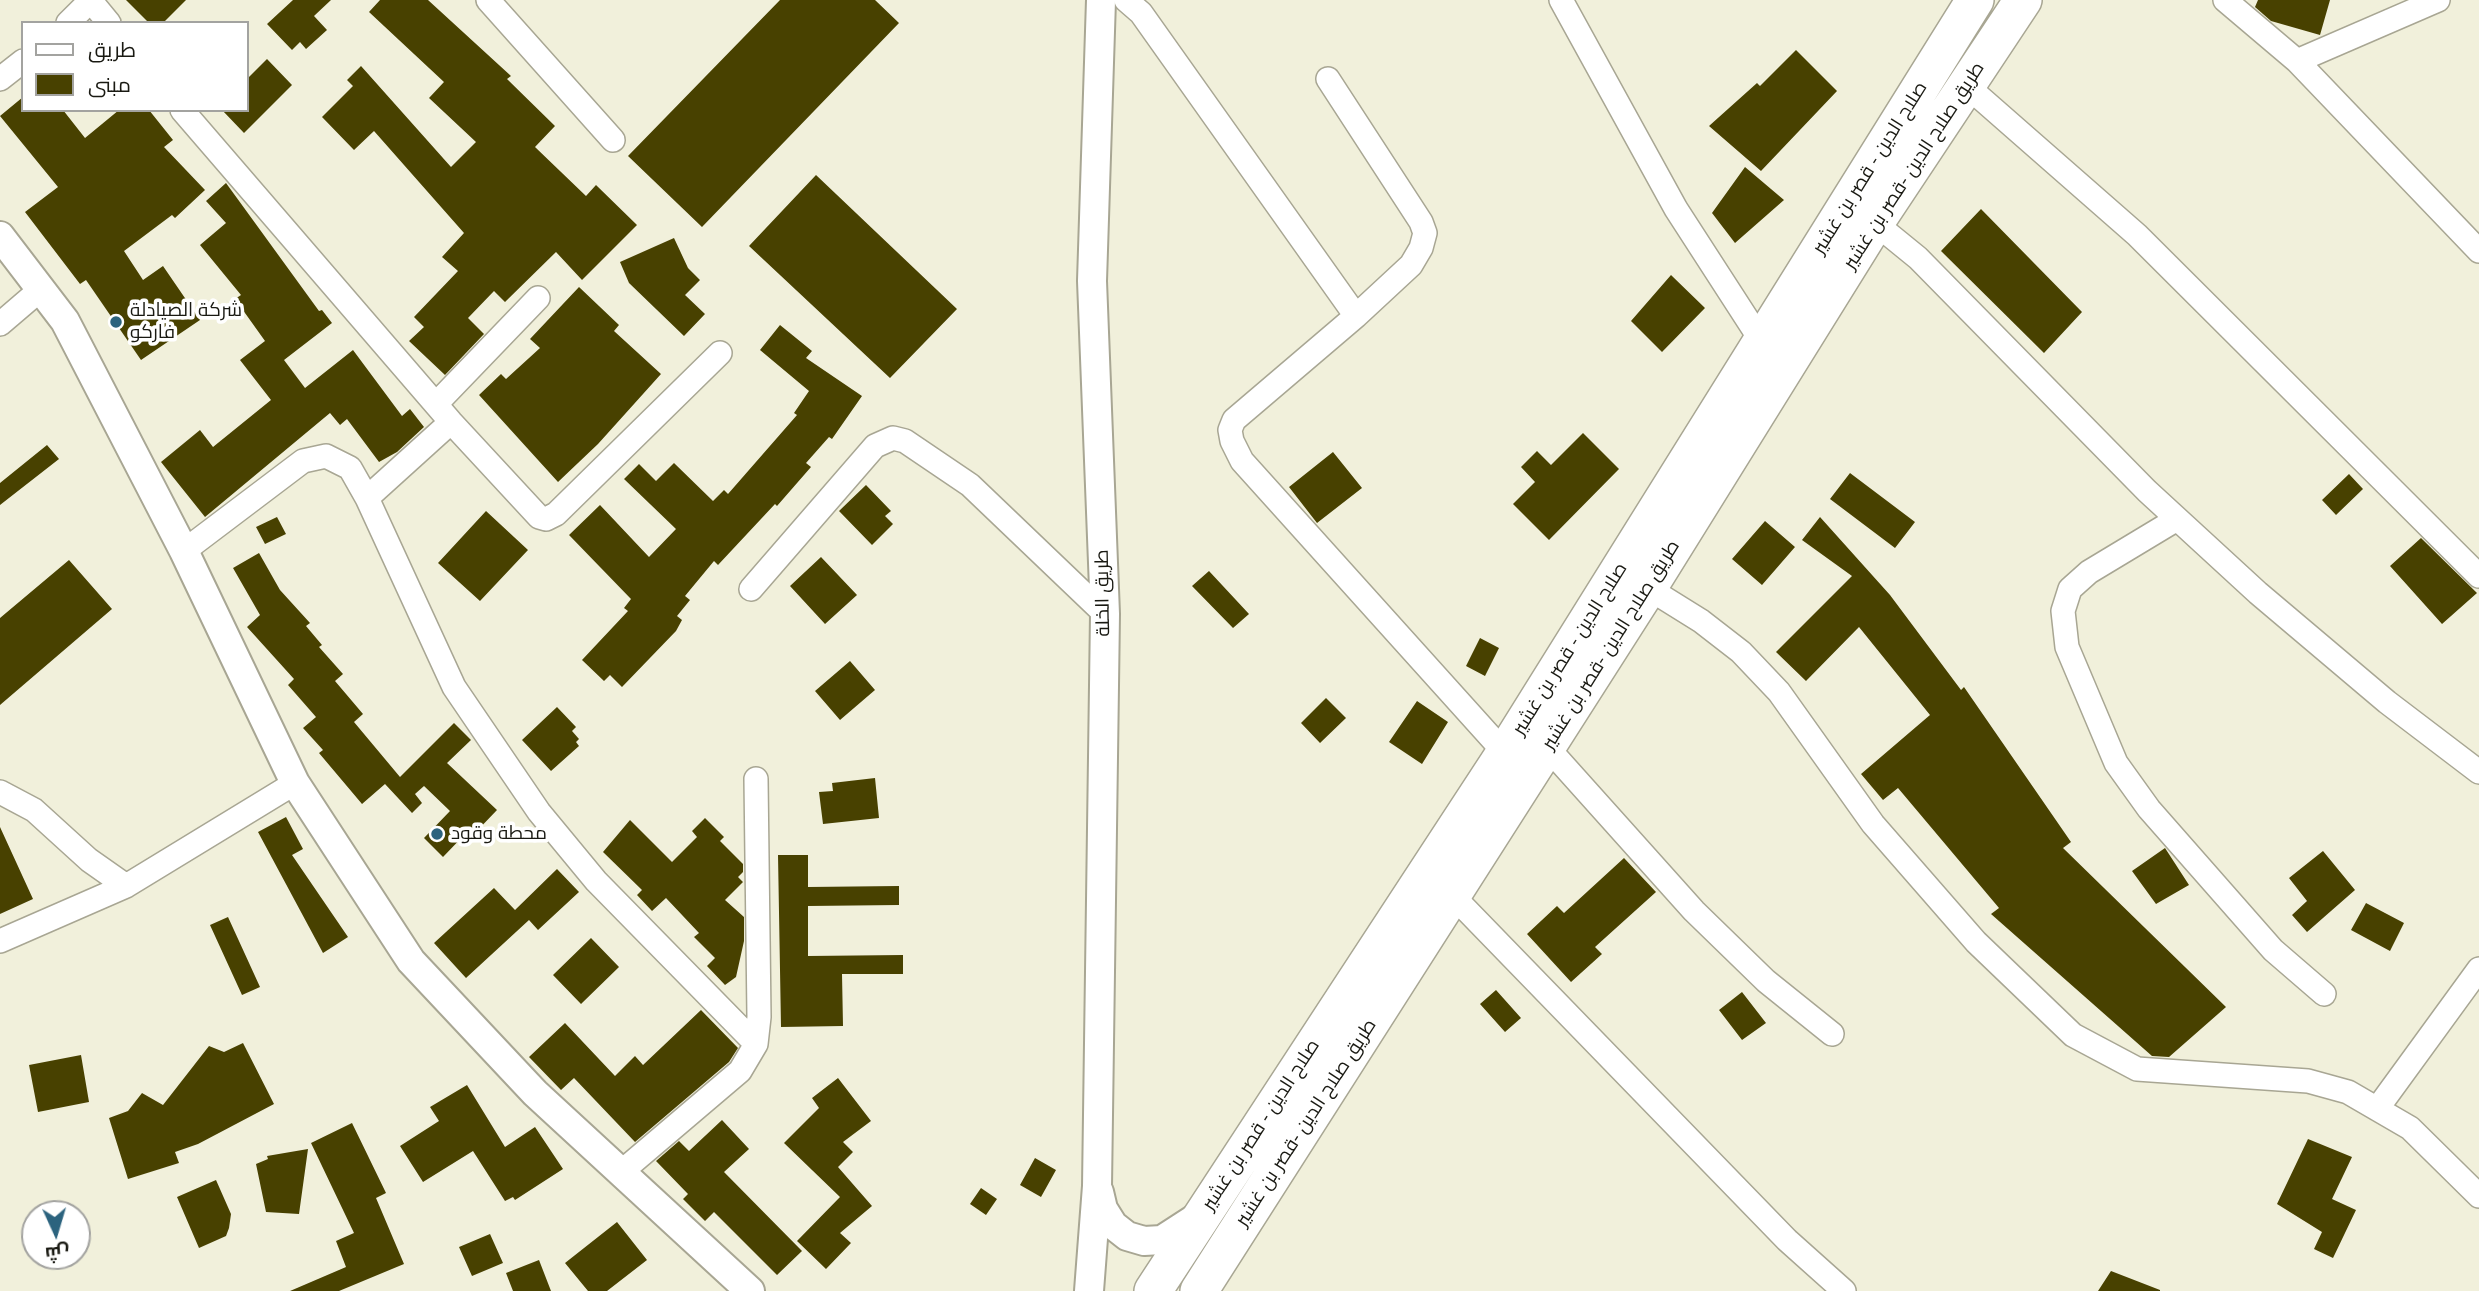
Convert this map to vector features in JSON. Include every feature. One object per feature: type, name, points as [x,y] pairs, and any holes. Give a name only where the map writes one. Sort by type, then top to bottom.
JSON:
[{"type":"highway","name":"صلاح الدين - قصر بن غشير","points":[[1153,1291],[1505,753],[1975,0]]},
{"type":"highway","name":"طريق صلاح الدين -قصر بن غشير","points":[[1199,1291],[1648,588],[1875,223],[2023,0]]},
{"type":"street","points":[[70,21],[90,0],[107,21]]},
{"type":"street","points":[[488,0],[613,140]]},
{"type":"street","name":"طريق الخلة","points":[[1089,1291],[1097,1186],[1105,614],[1092,281],[1101,0]]},
{"type":"street","points":[[1126,0],[1142,13],[1356,316]]},
{"type":"street","points":[[1561,0],[1676,209],[1762,342]]},
{"type":"street","points":[[2225,0],[2297,61],[2479,251]]},
{"type":"street","points":[[2297,61],[2438,0]]},
{"type":"street","points":[[0,79],[21,63]]},
{"type":"street","points":[[1328,79],[1421,222],[1425,233],[1421,248],[1411,265],[1356,316],[1234,420],[1230,430],[1232,441],[1242,461],[1505,753]]},
{"type":"street","points":[[1967,86],[2137,235],[2479,576]]},
{"type":"street","points":[[184,112],[451,422],[539,517],[547,519],[556,514],[720,354]]},
{"type":"street","points":[[1875,223],[1918,258],[2177,519],[2258,593],[2387,702],[2479,772]]},
{"type":"street","points":[[0,236],[65,321],[184,551],[295,783],[411,961],[535,1093],[621,1173],[737,1288]]},
{"type":"street","points":[[0,324],[41,289]]},
{"type":"street","points":[[436,404],[538,298]]},
{"type":"street","points":[[368,498],[451,422]]},
{"type":"street","points":[[751,589],[875,446],[893,438],[905,441],[970,485],[1105,614]]},
{"type":"street","points":[[184,551],[303,461],[316,457],[337,459],[350,468],[368,498],[454,687],[539,812],[596,881],[756,1044]]},
{"type":"street","points":[[2177,519],[2089,572],[2070,589],[2063,611],[2067,647],[2116,763],[2149,809],[2273,950],[2324,994]]},
{"type":"street","points":[[1648,588],[1701,621],[1741,652],[1779,692],[1873,824],[1976,942],[2073,1035],[2137,1069],[2308,1081],[2348,1092],[2410,1128],[2479,1196]]},
{"type":"street","points":[[1547,747],[1695,911],[1766,981],[1832,1034]]},
{"type":"street","points":[[621,1173],[740,1071],[756,1044],[759,1017],[756,779]]},
{"type":"street","points":[[0,941],[126,886],[295,783]]},
{"type":"street","points":[[0,792],[34,810],[89,860],[126,886]]},
{"type":"street","points":[[1452,895],[1787,1240],[1844,1291]]},
{"type":"street","points":[[2377,1109],[2479,969]]},
{"type":"street","name":"طريق الخلة","points":[[1097,1186],[1103,1209],[1112,1225],[1127,1236],[1144,1241],[1162,1240],[1203,1212]]},
{"type":"building","points":[[126,0],[186,0],[165,21],[147,21]]},
{"type":"building","points":[[293,0],[331,0],[314,16],[327,30],[306,49],[300,42],[292,50],[267,24]]},
{"type":"building","points":[[380,0],[428,0],[511,76],[507,79],[555,126],[535,147],[586,196],[596,185],[637,225],[582,280],[556,252],[505,302],[494,291],[468,318],[484,334],[445,375],[409,341],[424,327],[414,317],[458,271],[442,257],[464,233],[374,131],[354,150],[322,117],[353,86],[347,80],[361,66],[451,167],[476,142],[429,98],[444,82],[369,12]]},
{"type":"building","points":[[780,0],[875,0],[899,23],[702,227],[628,156]]},
{"type":"building","points":[[2258,0],[2330,0],[2320,35],[2271,21],[2255,7]]},
{"type":"building","points":[[1796,50],[1837,91],[1761,171],[1709,126],[1757,83],[1760,86]]},
{"type":"building","points":[[267,59],[292,85],[244,133],[224,112],[248,112],[248,78]]},
{"type":"building","points":[[21,99],[21,112],[65,112],[85,138],[117,112],[151,112],[173,140],[164,147],[205,190],[175,218],[172,215],[124,251],[143,280],[163,266],[200,320],[141,360],[86,280],[80,284],[25,212],[58,187],[0,116]]},
{"type":"building","points":[[1745,167],[1784,200],[1735,243],[1712,213]]},
{"type":"building","points":[[816,175],[957,309],[890,378],[749,246]]},
{"type":"building","points":[[226,183],[319,311],[322,310],[332,323],[284,360],[305,388],[353,350],[402,416],[410,409],[424,427],[397,452],[379,462],[347,419],[340,425],[330,413],[205,517],[161,462],[200,430],[213,447],[271,400],[240,360],[265,341],[235,299],[241,295],[200,245],[226,223],[206,201]]},
{"type":"building","points":[[1981,209],[2082,312],[2044,353],[1941,251]]},
{"type":"building","points":[[674,238],[688,268],[700,280],[685,295],[705,314],[684,336],[629,283],[620,262]]},
{"type":"building","points":[[1671,275],[1705,308],[1662,352],[1631,321]]},
{"type":"building","points":[[579,287],[619,325],[614,331],[661,374],[598,444],[558,482],[479,395],[501,374],[506,379],[540,348],[530,339]]},
{"type":"building","points":[[780,325],[812,351],[806,358],[862,396],[832,439],[829,437],[806,463],[811,467],[777,506],[775,504],[718,565],[714,561],[685,596],[690,600],[677,616],[682,620],[676,631],[622,687],[610,675],[604,681],[582,660],[628,611],[624,608],[631,599],[569,535],[600,505],[649,557],[676,529],[624,479],[639,464],[656,481],[674,463],[713,501],[724,490],[728,494],[797,415],[794,413],[809,391],[760,350]]},
{"type":"building","points":[[1583,433],[1619,469],[1549,540],[1513,504],[1535,482],[1521,467],[1537,451],[1551,465]]},
{"type":"building","points":[[47,445],[59,459],[0,505],[0,483]]},
{"type":"building","points":[[1333,452],[1362,488],[1317,523],[1289,487]]},
{"type":"building","points":[[1850,473],[1915,522],[1895,548],[1830,499]]},
{"type":"building","points":[[2349,474],[2363,489],[2336,515],[2322,500]]},
{"type":"building","points":[[866,485],[891,511],[885,516],[893,524],[872,545],[839,511]]},
{"type":"building","points":[[486,511],[528,550],[480,601],[438,563]]},
{"type":"building","points":[[277,517],[286,534],[265,544],[256,527]]},
{"type":"building","points":[[1820,517],[1890,595],[1961,690],[1964,687],[2071,842],[2063,848],[2226,1007],[2169,1057],[2152,1056],[1991,914],[1999,908],[1898,788],[1883,800],[1861,774],[1930,715],[1859,627],[1806,681],[1776,652],[1852,576],[1802,540]]},
{"type":"building","points":[[1765,521],[1795,547],[1762,585],[1732,559]]},
{"type":"building","points":[[2421,538],[2477,593],[2442,624],[2390,566]]},
{"type":"building","points":[[259,553],[280,590],[310,623],[306,626],[322,645],[319,647],[343,674],[335,681],[363,714],[354,722],[400,777],[454,723],[471,740],[447,763],[497,810],[474,834],[469,830],[443,857],[424,838],[450,811],[424,786],[415,794],[422,803],[412,813],[385,784],[362,804],[319,753],[323,750],[303,728],[316,717],[288,685],[294,679],[247,627],[260,615],[233,568]]},
{"type":"building","points":[[821,557],[857,595],[825,624],[790,586]]},
{"type":"building","points":[[69,560],[112,609],[0,705],[0,618]]},
{"type":"building","points":[[1209,571],[1249,614],[1233,628],[1192,586]]},
{"type":"building","points":[[1480,638],[1499,648],[1485,676],[1466,666]]},
{"type":"building","points":[[850,661],[875,690],[840,720],[815,691]]},
{"type":"building","points":[[1326,698],[1346,718],[1320,743],[1301,723]]},
{"type":"building","points":[[1417,701],[1448,722],[1422,764],[1389,742]]},
{"type":"building","points":[[557,707],[576,727],[572,731],[579,739],[576,742],[579,746],[551,771],[522,740]]},
{"type":"building","points":[[875,778],[879,818],[823,824],[819,792],[833,791],[832,783]]},
{"type":"building","points":[[286,817],[303,849],[292,855],[348,937],[323,953],[258,832]]},
{"type":"building","points":[[705,818],[724,837],[720,841],[743,864],[743,872],[738,877],[743,882],[725,900],[744,917],[744,941],[736,977],[725,985],[707,966],[715,958],[694,937],[699,933],[666,898],[652,911],[637,895],[642,890],[603,852],[630,820],[672,862],[697,837],[692,831]]},
{"type":"building","points":[[0,827],[33,899],[0,914]]},
{"type":"building","points":[[2165,848],[2189,885],[2156,904],[2132,871]]},
{"type":"building","points":[[2323,851],[2355,890],[2307,932],[2292,915],[2307,901],[2289,878]]},
{"type":"building","points":[[778,855],[808,855],[808,887],[899,886],[899,905],[808,906],[808,956],[903,955],[903,974],[842,974],[843,1026],[781,1027]]},
{"type":"building","points":[[1624,858],[1656,892],[1595,947],[1602,954],[1571,982],[1527,934],[1557,906],[1564,913]]},
{"type":"building","points":[[557,869],[579,892],[538,930],[529,920],[466,978],[434,943],[494,888],[515,910]]},
{"type":"building","points":[[2366,903],[2404,923],[2390,951],[2351,930]]},
{"type":"building","points":[[228,917],[260,987],[242,995],[210,925]]},
{"type":"building","points":[[591,938],[619,967],[581,1004],[553,975]]},
{"type":"building","points":[[1496,990],[1521,1018],[1505,1032],[1480,1004]]},
{"type":"building","points":[[1742,992],[1766,1023],[1742,1040],[1719,1010]]},
{"type":"building","points":[[701,1010],[738,1048],[729,1062],[635,1142],[574,1078],[561,1090],[529,1057],[565,1023],[615,1076],[635,1056],[643,1065]]},
{"type":"building","points":[[243,1043],[274,1104],[198,1144],[175,1152],[179,1163],[128,1179],[109,1118],[128,1111],[142,1093],[163,1105],[209,1046],[224,1052]]},
{"type":"building","points":[[81,1055],[89,1102],[38,1112],[29,1065]]},
{"type":"building","points":[[838,1078],[871,1121],[843,1142],[853,1152],[838,1167],[872,1206],[840,1233],[851,1243],[826,1269],[797,1241],[840,1197],[784,1143],[819,1108],[812,1098]]},
{"type":"building","points":[[467,1085],[505,1147],[535,1127],[563,1169],[515,1200],[513,1197],[505,1201],[473,1151],[423,1182],[400,1146],[439,1121],[430,1107]]},
{"type":"building","points":[[722,1120],[749,1149],[724,1172],[802,1251],[777,1275],[714,1212],[705,1221],[683,1199],[688,1194],[656,1161],[679,1141],[689,1151]]},
{"type":"building","points":[[352,1123],[386,1193],[376,1198],[404,1264],[339,1291],[290,1291],[346,1267],[336,1241],[354,1233],[311,1143]]},
{"type":"building","points":[[2308,1139],[2352,1157],[2332,1199],[2356,1210],[2333,1258],[2314,1249],[2322,1232],[2277,1204]]},
{"type":"building","points":[[308,1149],[299,1214],[266,1212],[256,1164],[268,1159],[267,1156]]},
{"type":"building","points":[[1035,1158],[1056,1170],[1041,1197],[1020,1185]]},
{"type":"building","points":[[216,1180],[231,1214],[229,1228],[226,1236],[199,1248],[177,1197]]},
{"type":"building","points":[[981,1188],[997,1199],[986,1215],[970,1204]]},
{"type":"building","points":[[617,1222],[647,1260],[607,1291],[588,1291],[565,1263]]},
{"type":"building","points":[[490,1234],[503,1263],[472,1276],[459,1247]]},
{"type":"building","points":[[539,1260],[551,1291],[513,1291],[506,1273]]},
{"type":"building","points":[[2111,1271],[2160,1290],[2160,1291],[2098,1291]]},
{"type":"place","name":"شركة الصيادلة فاركو","points":[[116,322]]},
{"type":"place","name":"محطة وقود","points":[[437,834]]}]
